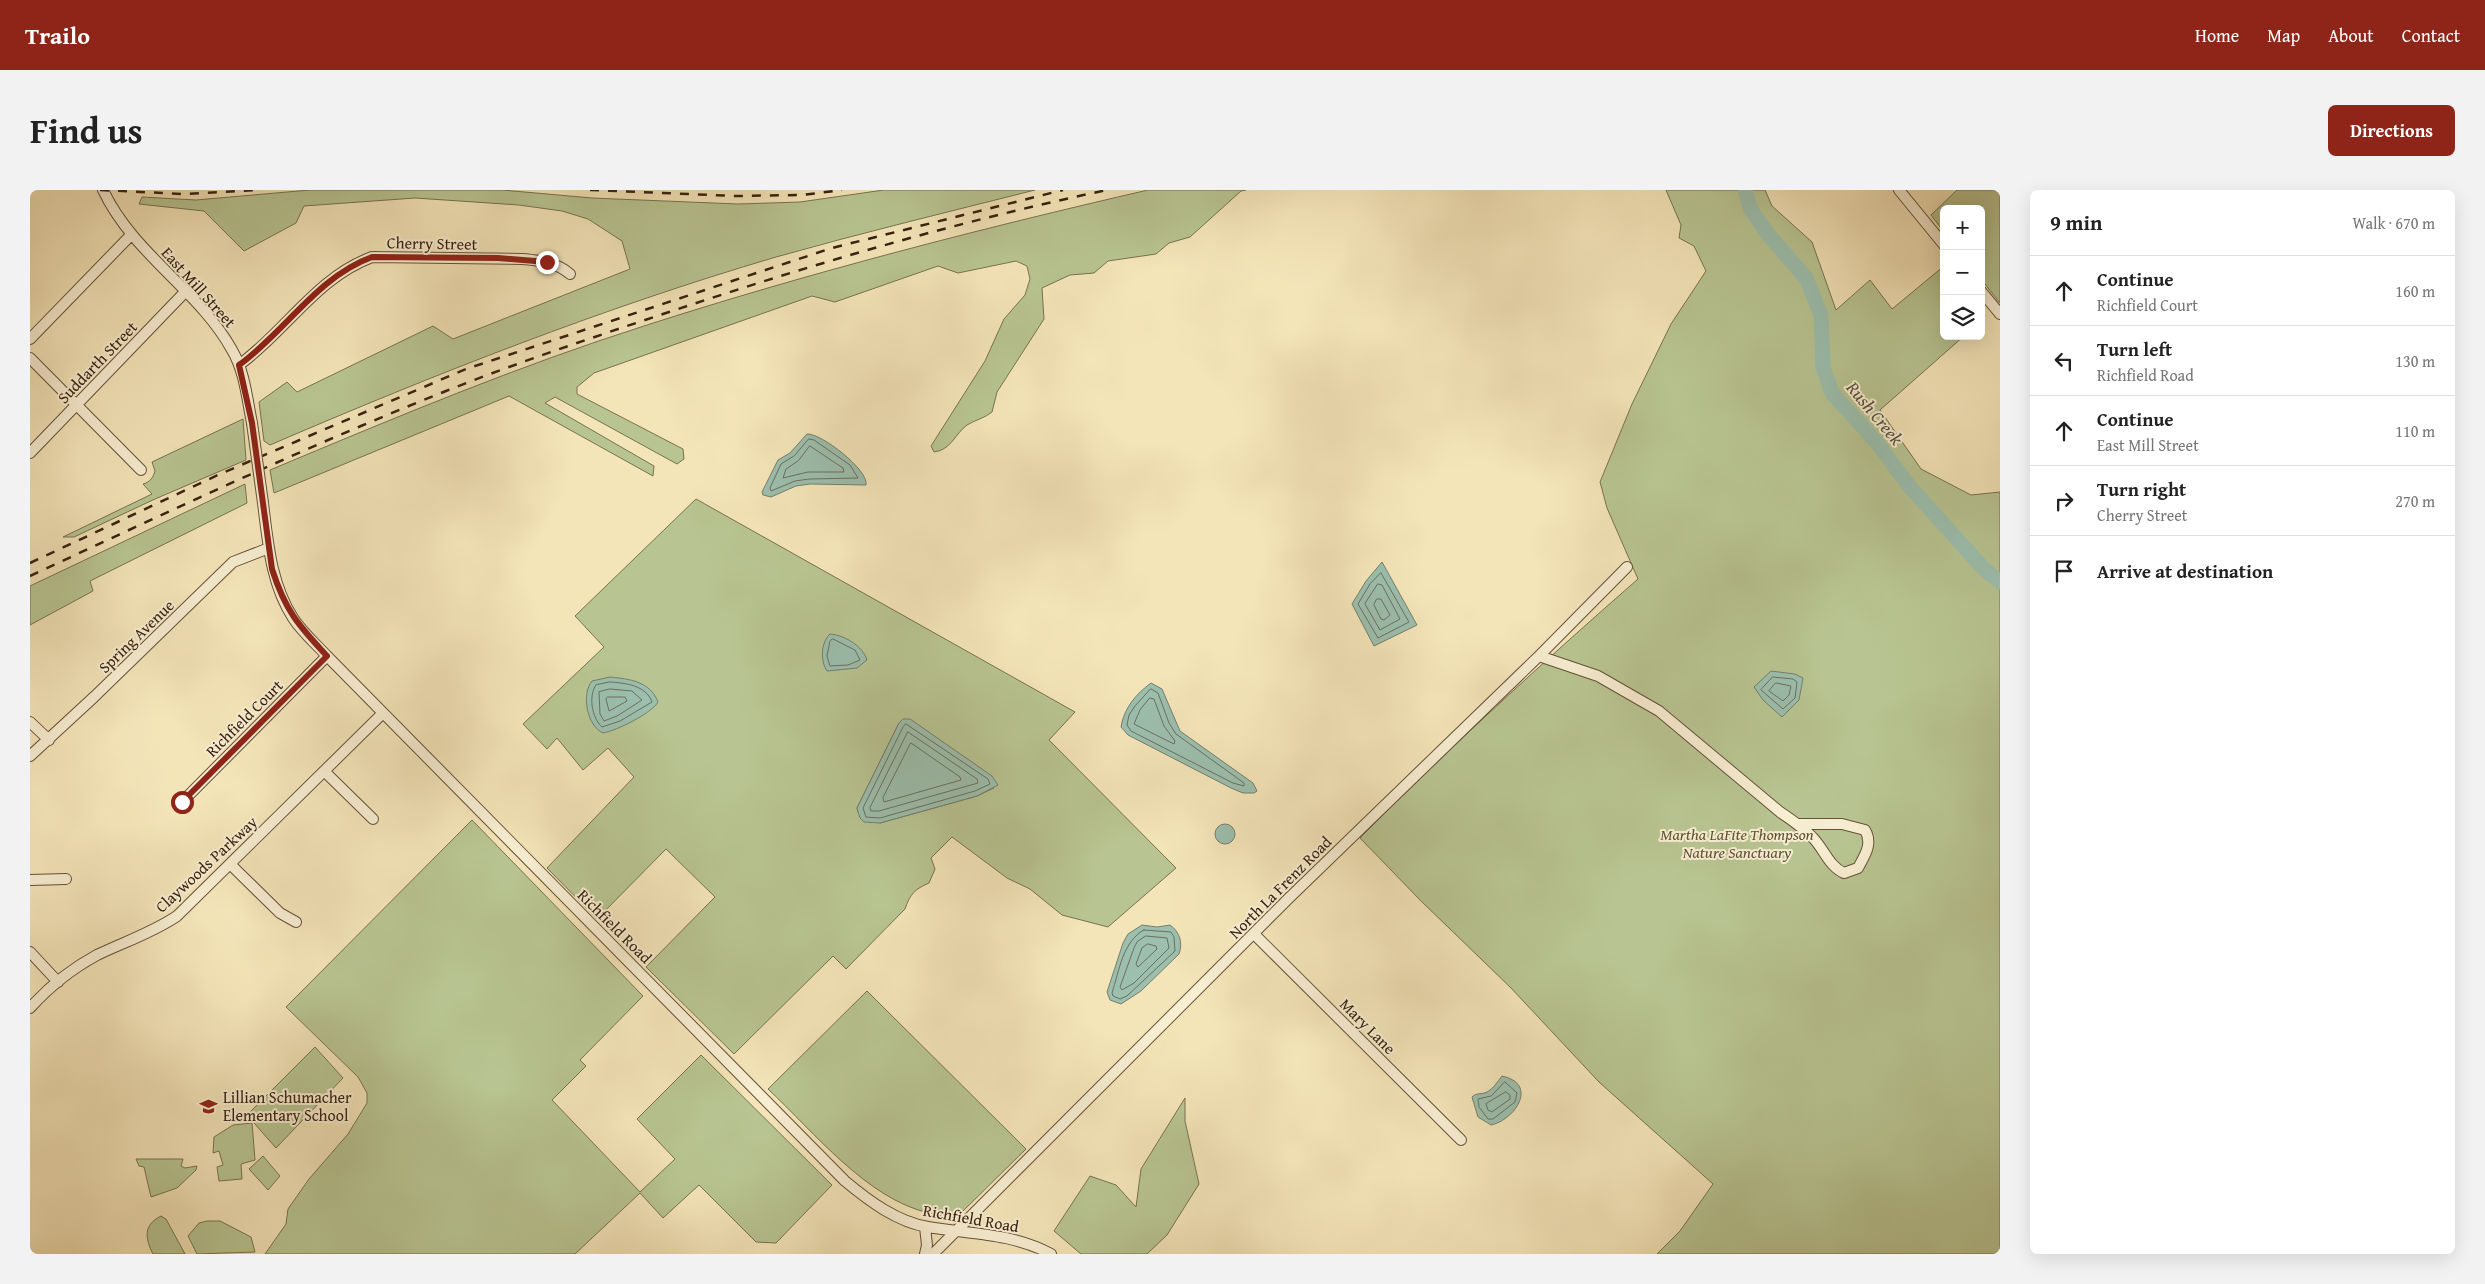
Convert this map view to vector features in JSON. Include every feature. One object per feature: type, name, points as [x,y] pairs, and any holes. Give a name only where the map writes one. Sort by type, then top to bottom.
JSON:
[{"type":"street","name":"East Mill Street","points":[[103,190],[113,211],[131,235],[216,325],[233,352],[239,365],[252,423],[263,503]]},
{"type":"street","points":[[1899,190],[1940,239]]},
{"type":"street","points":[[30,339],[131,235]]},
{"type":"street","name":"Cherry Street","points":[[239,365],[256,352],[333,278],[354,264],[372,257],[523,259],[547,262],[562,267],[570,274]]},
{"type":"street","name":"Suddarth Street","points":[[30,453],[185,292]]},
{"type":"street","points":[[1984,295],[2000,314]]},
{"type":"street","points":[[30,358],[141,470]]},
{"type":"street","name":"Richfield Road","points":[[263,503],[272,569],[285,604],[294,620],[327,656],[845,1182],[886,1211],[925,1227],[1010,1238],[1051,1254]]},
{"type":"street","name":"Spring Avenue","points":[[30,756],[49,740],[233,562],[269,548]]},
{"type":"street","name":"North La Frenz Road","points":[[933,1254],[1254,934],[1539,656],[1627,567]]},
{"type":"street","name":"Richfield Court","points":[[182,802],[327,656]]},
{"type":"street","points":[[1539,656],[1598,676],[1659,711],[1780,812],[1798,824],[1815,840],[1834,869],[1844,873],[1858,868],[1868,848],[1869,837],[1865,830],[1842,824],[1798,824]]},
{"type":"street","name":"Claywoods Parkway","points":[[30,1008],[58,982],[96,956],[161,927],[177,916],[383,713]]},
{"type":"street","points":[[30,722],[49,740]]},
{"type":"street","points":[[324,771],[373,819]]},
{"type":"street","points":[[230,864],[280,913],[296,922]]},
{"type":"street","points":[[30,880],[66,879]]},
{"type":"street","name":"Mary Lane","points":[[1254,934],[1461,1140]]},
{"type":"street","points":[[30,952],[58,982]]},
{"type":"street","points":[[925,1227],[927,1245],[925,1254]]},
{"type":"green space","points":[[310,190],[502,190],[592,198],[738,204],[800,202],[884,190],[1035,190],[776,257],[647,298],[457,368],[270,445],[264,441],[259,402],[287,382],[297,392],[433,326],[453,339],[630,269],[622,241],[588,219],[562,211],[519,205],[415,198],[304,206],[296,223],[244,251],[204,211],[139,204],[142,197],[196,200]]},
{"type":"green space","points":[[1148,190],[1246,190],[1241,191],[1190,237],[1169,243],[1156,254],[1108,261],[1094,273],[1070,275],[1042,288],[1044,319],[997,392],[992,412],[967,425],[949,445],[940,451],[934,452],[931,446],[985,361],[1004,319],[1025,295],[1030,279],[1027,266],[1016,261],[958,273],[938,266],[835,302],[812,296],[594,373],[577,387],[577,394],[683,449],[684,459],[677,464],[555,397],[545,403],[654,466],[653,476],[509,396],[274,493],[270,470],[457,393],[599,341],[833,269],[1022,220]]},
{"type":"green space","name":"Martha LaFite Thompson Nature Sanctuary","points":[[1666,190],[1765,190],[1772,206],[1812,242],[1836,310],[1870,280],[1892,309],[1940,269],[1940,340],[1959,340],[1880,410],[1921,469],[1971,495],[2000,492],[2000,1254],[1657,1254],[1680,1231],[1713,1184],[1599,1082],[1511,988],[1420,900],[1360,838],[1497,706],[1638,579],[1607,508],[1600,482],[1632,404],[1671,324],[1706,271],[1694,246],[1679,238],[1681,225]]},
{"type":"green space","points":[[1957,190],[2000,190],[2000,303],[1985,284],[1985,205],[1941,205]]},
{"type":"green space","points":[[1940,206],[1940,227],[1931,215]]},
{"type":"green space","points":[[243,419],[246,460],[155,499],[74,537],[63,537],[152,494],[143,484],[152,478],[155,471],[152,462]]},
{"type":"green space","points":[[245,484],[247,503],[90,581],[93,591],[30,625],[30,586]]},
{"type":"green space","points":[[696,499],[1075,712],[1049,740],[1176,868],[1108,927],[1062,915],[1030,889],[1007,878],[952,837],[931,858],[935,869],[929,883],[920,887],[914,893],[905,909],[846,969],[833,956],[734,1054],[646,967],[715,897],[666,849],[597,919],[547,868],[634,777],[608,748],[583,770],[557,738],[547,749],[523,724],[604,647],[575,616]],"holes":[[[899,723],[994,788],[977,796],[880,823],[858,812],[857,808]]]},
{"type":"green space","points":[[472,820],[643,996],[580,1060],[586,1066],[552,1100],[640,1192],[675,1159],[637,1119],[701,1055],[832,1185],[776,1243],[756,1242],[699,1185],[663,1218],[640,1193],[575,1254],[265,1254],[286,1224],[288,1209],[309,1179],[348,1134],[367,1103],[367,1093],[358,1077],[286,1007]]},
{"type":"green space","points":[[867,991],[1026,1149],[962,1212],[954,1216],[929,1213],[906,1205],[884,1194],[842,1162],[768,1089]]},
{"type":"green space","points":[[315,1047],[343,1078],[276,1148],[247,1115]]},
{"type":"green space","points":[[1185,1098],[1185,1121],[1199,1184],[1167,1235],[1147,1254],[1081,1254],[1054,1231],[1090,1176],[1116,1185],[1136,1207],[1141,1169]]},
{"type":"green space","points":[[252,1123],[255,1160],[241,1164],[242,1179],[219,1181],[217,1167],[223,1165],[219,1151],[213,1153],[214,1137],[233,1125]]},
{"type":"green space","points":[[263,1156],[280,1176],[268,1190],[249,1169]]},
{"type":"green space","points":[[136,1159],[183,1159],[181,1166],[185,1168],[197,1166],[196,1170],[177,1188],[151,1197],[144,1167],[139,1166]]},
{"type":"green space","points":[[161,1216],[166,1219],[185,1254],[153,1254],[148,1243],[147,1232],[151,1223]]},
{"type":"green space","points":[[220,1221],[251,1237],[255,1252],[197,1254],[188,1236],[199,1223]]},
{"type":"water","points":[[807,434],[823,439],[843,454],[860,471],[865,478],[866,485],[810,484],[796,486],[771,497],[763,495],[762,492],[778,460],[790,453]]},
{"type":"water","points":[[1382,562],[1417,625],[1374,646],[1352,604],[1366,581]]},
{"type":"water","points":[[830,634],[852,642],[862,650],[867,660],[857,668],[827,671],[823,662],[822,652],[827,637]]},
{"type":"water","points":[[1771,671],[1795,674],[1803,678],[1799,700],[1782,717],[1763,700],[1754,687]]},
{"type":"water","points":[[610,677],[631,680],[644,685],[658,702],[649,711],[633,721],[603,733],[593,724],[586,701],[592,681]]},
{"type":"water","points":[[1151,683],[1162,689],[1180,731],[1253,783],[1257,791],[1254,793],[1243,793],[1231,788],[1128,735],[1121,727],[1125,714],[1140,692]]},
{"type":"water","points":[[903,719],[910,719],[992,776],[998,785],[977,796],[880,823],[864,822],[860,818],[857,808],[899,723]]},
{"type":"water","points":[[1221,824],[1229,824],[1235,830],[1235,838],[1229,844],[1221,844],[1215,838],[1215,830]]},
{"type":"water","points":[[1142,925],[1157,927],[1170,925],[1178,934],[1181,942],[1179,954],[1141,991],[1121,1004],[1110,1000],[1107,992],[1123,943],[1128,934]]},
{"type":"water","points":[[1502,1076],[1513,1080],[1519,1086],[1521,1094],[1515,1109],[1500,1122],[1491,1125],[1478,1117],[1472,1097],[1485,1093],[1494,1087]]},
{"type":"waterway","name":"Rush Creek","points":[[1745,190],[1750,208],[1767,233],[1806,278],[1821,315],[1823,368],[1832,393],[1878,444],[1910,487],[1984,569],[2000,582]]},
{"type":"railway","points":[[100,190],[183,194],[258,190]]},
{"type":"railway","points":[[590,190],[736,196],[802,195],[842,190]]},
{"type":"railway","points":[[30,563],[220,474],[466,369],[832,248],[1063,190]]},
{"type":"railway","points":[[30,576],[237,480],[393,412],[529,360],[723,294],[832,260],[996,215],[1107,190]]},
{"type":"place","name":"Lillian Schumacher Elementary School","points":[[209,1106]]},
{"type":"route","points":[[182,802],[327,656],[294,620],[285,604],[272,569],[252,423],[239,365],[256,352],[333,278],[354,264],[372,257],[498,258],[547,262]]}]
